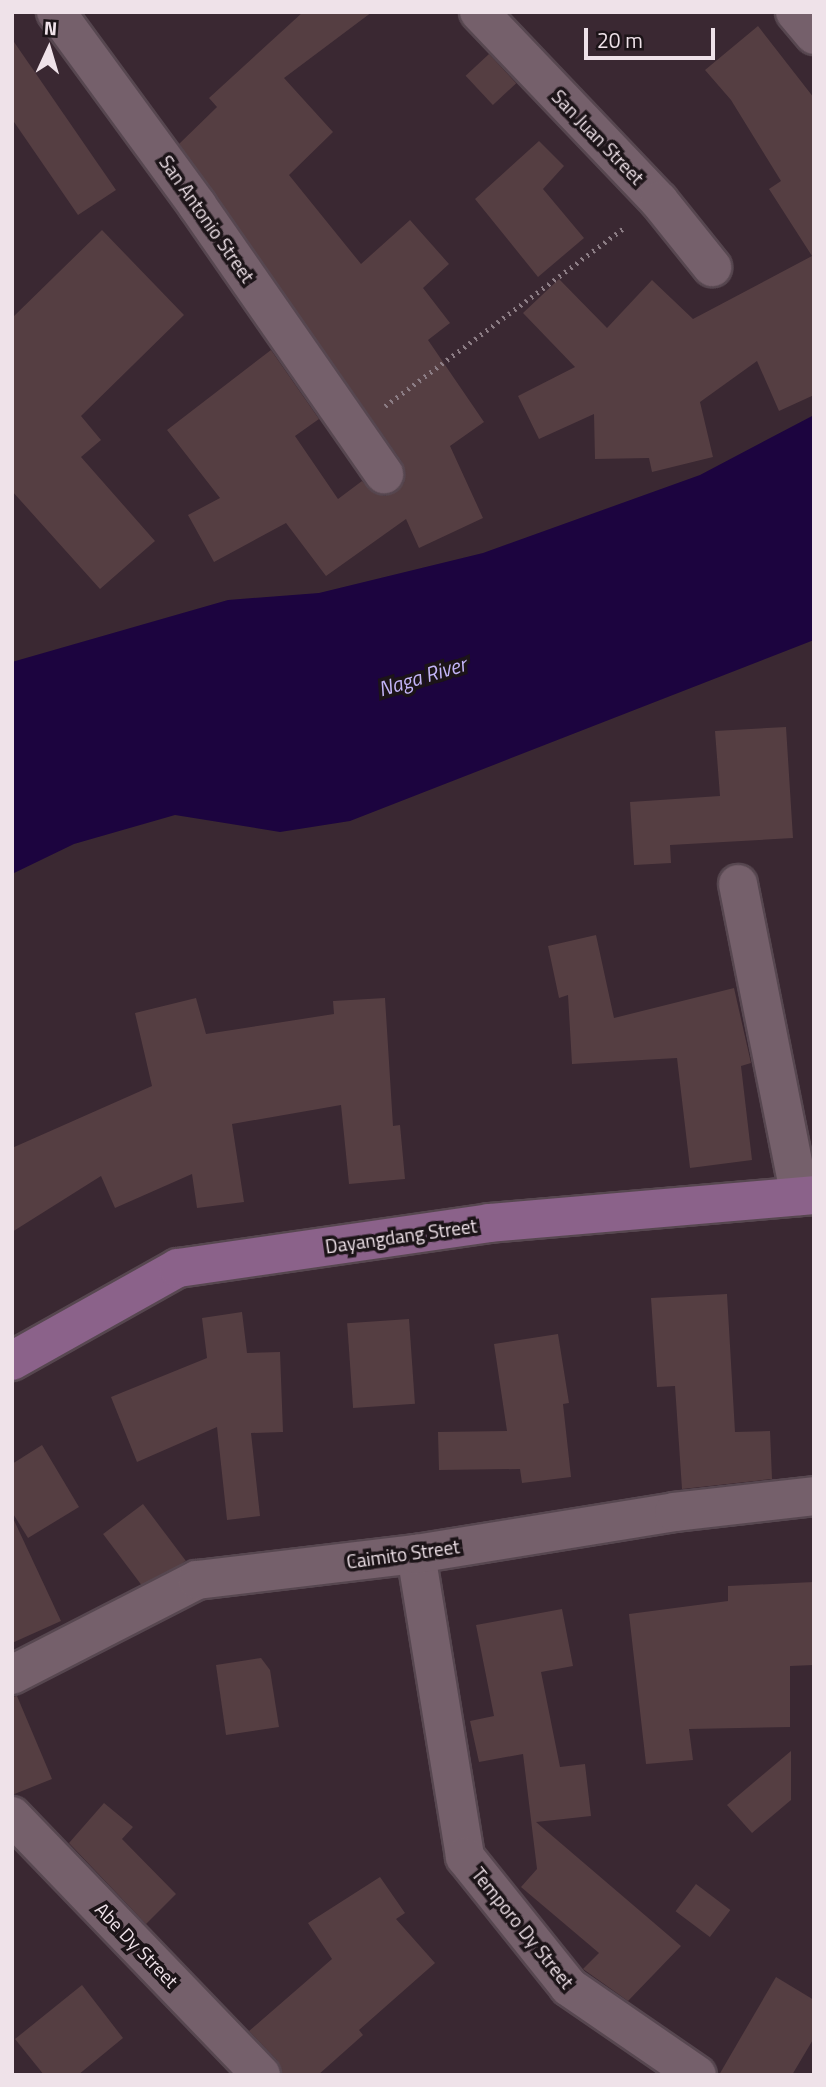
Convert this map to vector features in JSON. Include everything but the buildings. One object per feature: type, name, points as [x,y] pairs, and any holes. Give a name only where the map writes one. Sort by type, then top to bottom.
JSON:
[{"type":"main road","name":"Dayangdang Street","points":[[12,1361],[178,1268],[489,1223],[807,1195]]},
{"type":"street","name":"San Antonio Street","points":[[57,12],[384,474]]},
{"type":"street","name":"San Juan Street","points":[[479,12],[659,201],[712,267]]},
{"type":"street","points":[[795,12],[814,35]]},
{"type":"street","points":[[738,884],[807,1195]]},
{"type":"street","name":"Caimito Street","points":[[12,1675],[197,1580],[416,1554],[674,1512],[814,1496]]},
{"type":"street","name":"Temporo Dy Street","points":[[416,1554],[465,1857],[569,1987],[697,2075]]},
{"type":"street","name":"Abe Dy Street","points":[[12,1816],[261,2075]]},
{"type":"path","points":[[353,429],[659,201]]},
{"type":"water","name":"Naga River","points":[[814,415],[814,640],[350,821],[280,832],[175,815],[74,844],[12,874],[12,662],[228,600],[319,593],[483,553],[700,475]]}]
